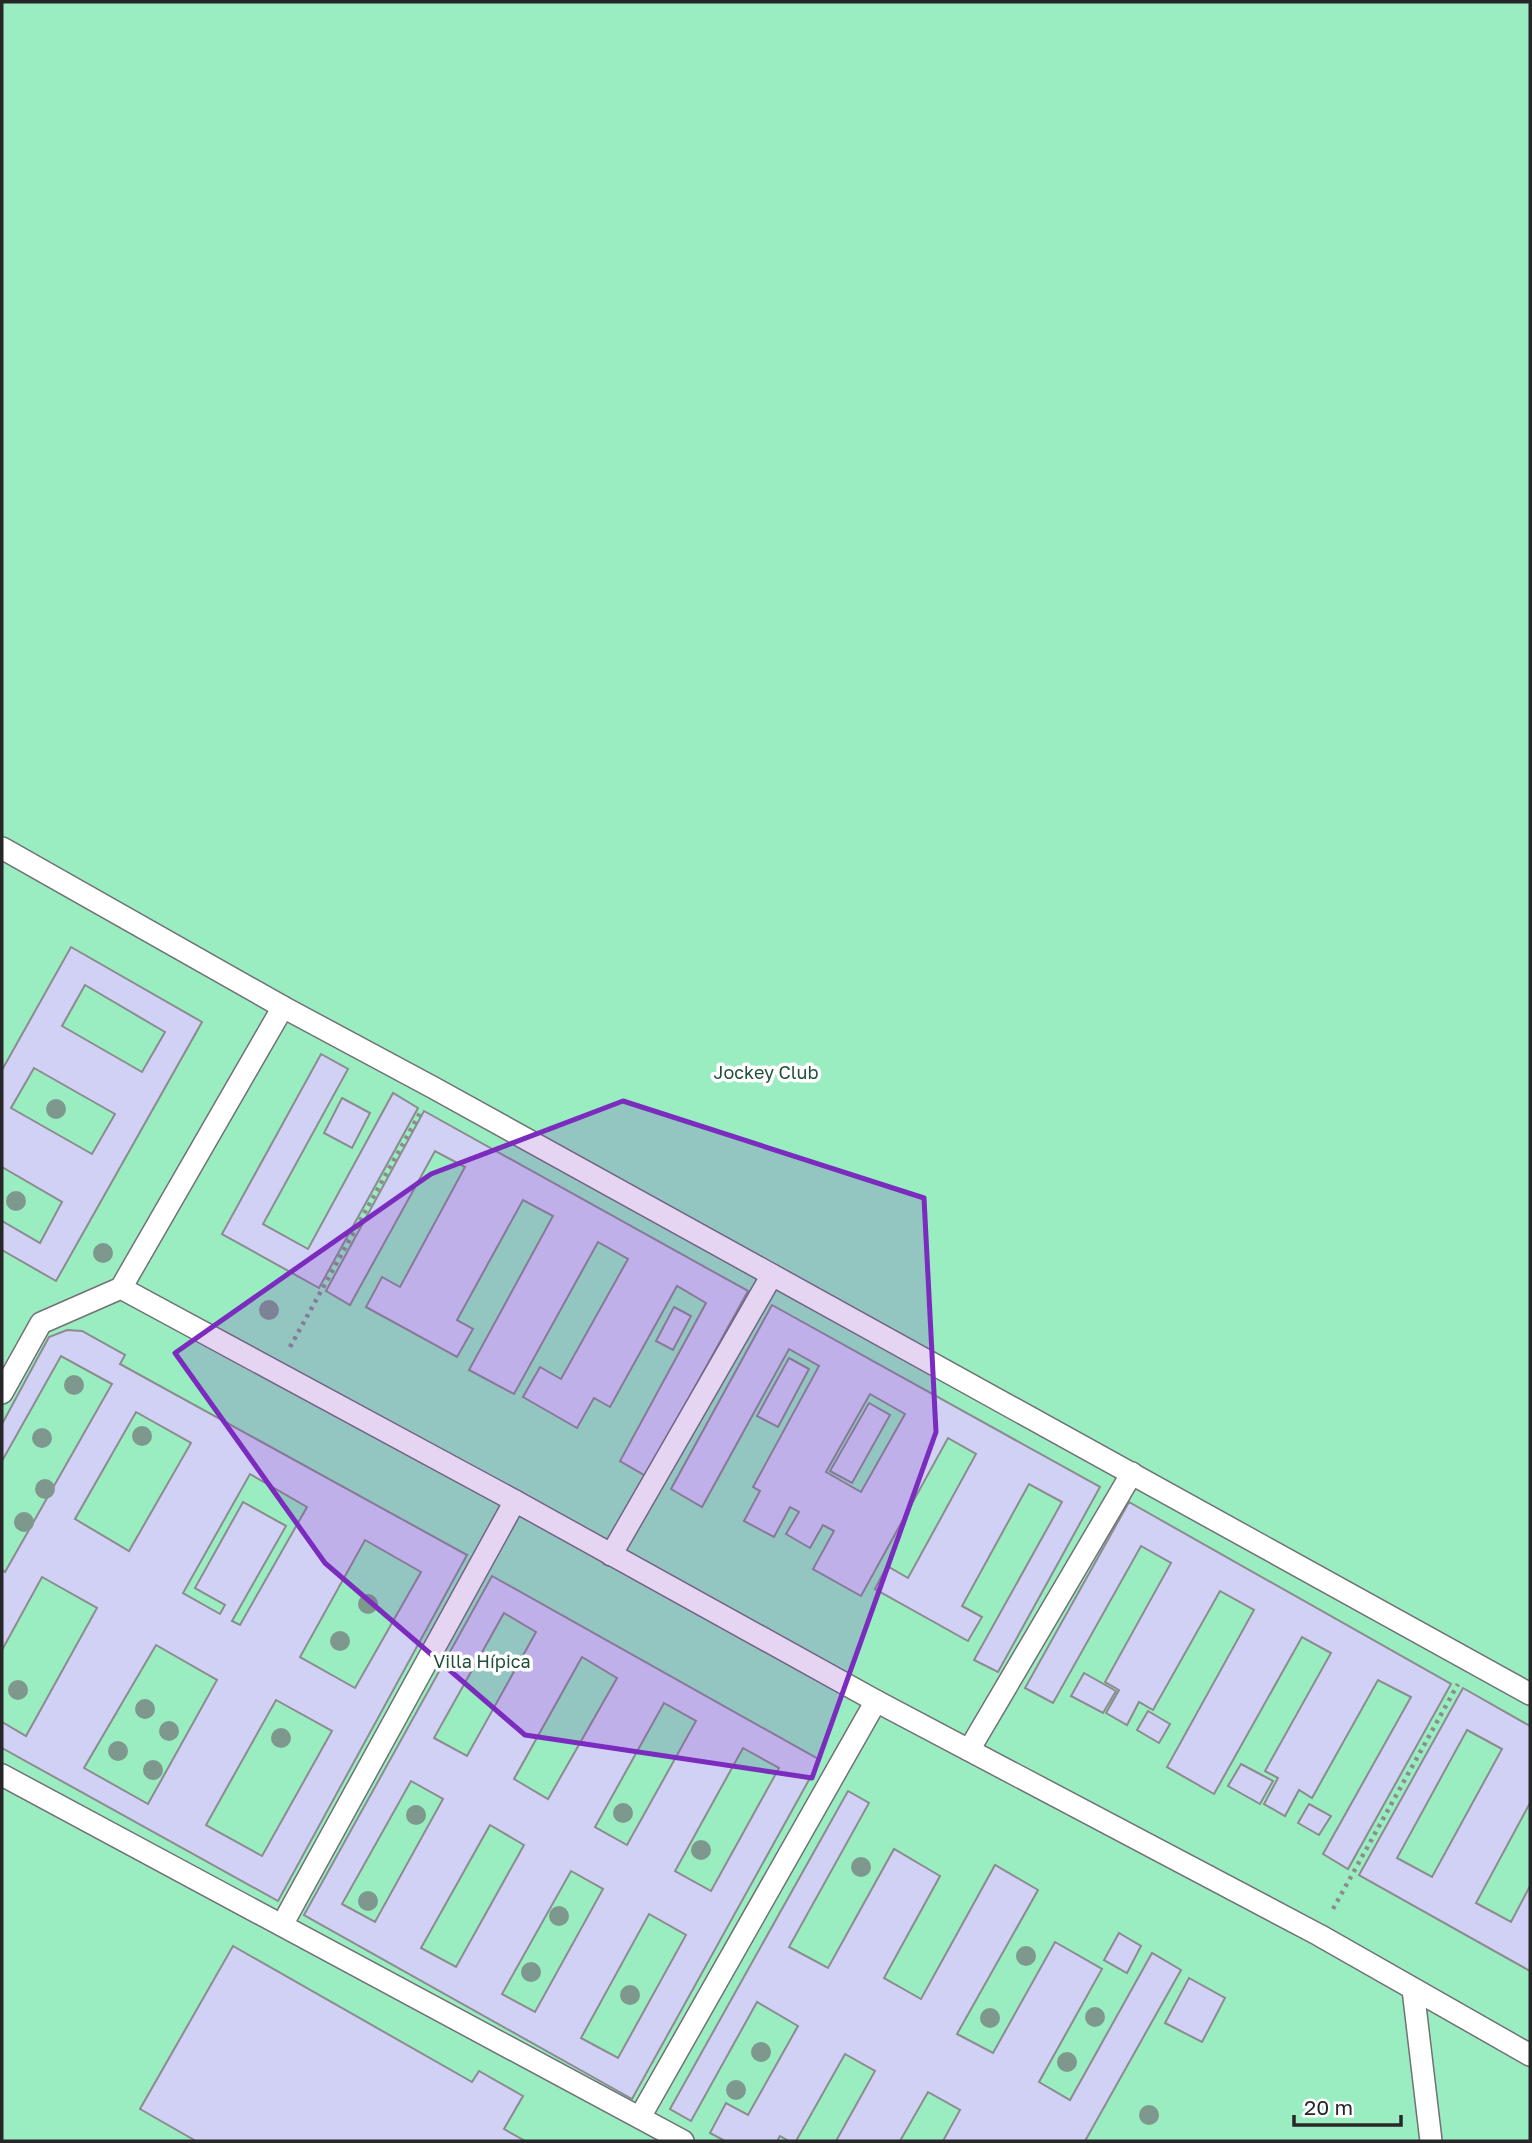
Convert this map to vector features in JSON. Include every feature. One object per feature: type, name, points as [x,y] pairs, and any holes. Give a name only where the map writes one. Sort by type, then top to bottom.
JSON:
[{"type":"lane","points":[[2,848],[284,1007],[1530,1694]]},
{"type":"lane","points":[[2,1393],[41,1323],[121,1288],[284,1007]]},
{"type":"lane","points":[[611,1555],[772,1275]]},
{"type":"lane","points":[[121,1288],[515,1501],[876,1701],[1319,1935],[1530,2055]]},
{"type":"lane","points":[[969,1750],[1132,1473]]},
{"type":"lane","points":[[282,1925],[515,1501]]},
{"type":"lane","points":[[640,2117],[876,1701]]},
{"type":"lane","points":[[2,1775],[683,2141]]},
{"type":"lane","points":[[1413,1989],[1431,2141]]},
{"type":"path","points":[[276,1371],[434,1088]]},
{"type":"path","points":[[1319,1935],[1471,1661]]},
{"type":"highlighted area","points":[[623,1101],[924,1198],[936,1432],[812,1778],[525,1735],[325,1563],[175,1353],[431,1174]]},
{"type":"green space","name":"Jockey Club","points":[[2,2],[1530,2],[1530,2141],[2,2141]]},
{"type":"building","points":[[71,947],[202,1022],[56,1281],[2,1250],[2,1221],[40,1243],[62,1202],[2,1167],[2,1070]],"holes":[[[85,985],[165,1032],[142,1072],[62,1026]],[[34,1068],[115,1114],[92,1154],[11,1108]]]},
{"type":"building","points":[[321,1054],[348,1069],[263,1224],[308,1249],[393,1093],[418,1108],[319,1288],[222,1234]]},
{"type":"building","points":[[342,1098],[370,1113],[352,1148],[324,1133]]},
{"type":"building","points":[[424,1111],[748,1291],[646,1476],[620,1461],[706,1303],[677,1286],[610,1407],[594,1398],[577,1428],[523,1397],[540,1367],[561,1379],[628,1259],[598,1242],[514,1394],[469,1370],[553,1216],[523,1200],[457,1320],[473,1329],[457,1357],[366,1307],[382,1277],[400,1287],[465,1167],[435,1151],[350,1305],[326,1291]]},
{"type":"building","points":[[772,1305],[1100,1487],[998,1672],[974,1660],[1062,1502],[1029,1484],[962,1606],[982,1617],[968,1641],[875,1589],[887,1566],[908,1578],[976,1454],[948,1438],[861,1596],[813,1569],[834,1531],[823,1525],[810,1548],[786,1534],[799,1512],[790,1507],[774,1537],[744,1521],[760,1491],[753,1487],[819,1366],[789,1349],[702,1507],[671,1489]],"holes":[[[870,1394],[905,1414],[861,1492],[826,1472]]]},
{"type":"building","points":[[674,1307],[691,1316],[673,1350],[656,1341]]},
{"type":"building","points":[[67,1330],[82,1331],[125,1355],[120,1364],[467,1555],[278,1901],[2,1748],[2,1722],[26,1736],[97,1608],[42,1577],[2,1650],[2,1570],[5,1572],[112,1384],[61,1356],[2,1461],[2,1424],[49,1337]],"holes":[[[136,1412],[191,1443],[129,1551],[75,1519]],[[250,1474],[307,1507],[240,1625],[232,1621],[286,1526],[243,1502],[195,1588],[225,1605],[220,1614],[183,1593]],[[365,1540],[421,1572],[355,1688],[300,1657]],[[156,1645],[217,1680],[148,1804],[84,1768]],[[276,1700],[332,1731],[262,1856],[206,1825]]]},
{"type":"building","points":[[789,1358],[809,1369],[778,1427],[757,1416]]},
{"type":"building","points":[[869,1403],[890,1415],[852,1483],[830,1471]]},
{"type":"building","points":[[1129,1502],[1451,1684],[1348,1869],[1323,1854],[1411,1697],[1378,1680],[1312,1798],[1299,1790],[1285,1816],[1264,1804],[1278,1778],[1265,1771],[1331,1653],[1302,1637],[1214,1794],[1167,1767],[1254,1610],[1220,1591],[1153,1710],[1139,1702],[1127,1725],[1106,1713],[1119,1690],[1105,1682],[1171,1563],[1141,1546],[1053,1703],[1025,1688]]},
{"type":"building","points":[[492,1576],[820,1760],[632,2099],[304,1915]],"holes":[[[504,1613],[536,1632],[467,1756],[434,1738]],[[582,1657],[617,1678],[548,1799],[514,1779]],[[664,1703],[696,1721],[627,1845],[595,1827]],[[743,1748],[779,1768],[711,1891],[675,1871]],[[411,1781],[443,1799],[375,1922],[342,1904]],[[490,1825],[524,1845],[456,1967],[421,1948]],[[571,1871],[603,1889],[535,2012],[502,1994]],[[649,1914],[686,1935],[618,2058],[581,2038]]]},
{"type":"building","points":[[1084,1673],[1116,1691],[1103,1713],[1071,1696]]},
{"type":"building","points":[[1463,1688],[1530,1726],[1530,1803],[1476,1903],[1511,1922],[1530,1886],[1530,1971],[1359,1875]],"holes":[[[1467,1730],[1502,1749],[1432,1877],[1397,1858]]]},
{"type":"building","points":[[1148,1711],[1170,1724],[1159,1743],[1137,1730]]},
{"type":"building","points":[[1241,1764],[1273,1781],[1260,1804],[1228,1786]]},
{"type":"building","points":[[848,1791],[869,1803],[789,1947],[828,1968],[894,1849],[940,1876],[884,1978],[921,1999],[995,1865],[1038,1890],[957,2034],[993,2053],[1055,1942],[1102,1969],[1039,2082],[1070,2100],[1152,1953],[1181,1970],[1085,2141],[943,2141],[960,2110],[928,2092],[900,2141],[836,2141],[875,2071],[845,2054],[796,2141],[780,2136],[777,2141],[725,2141],[710,2133],[726,2103],[748,2115],[798,2026],[757,2002],[691,2121],[670,2109]]},
{"type":"building","points":[[1309,1804],[1331,1816],[1319,1835],[1298,1823]]},
{"type":"building","points":[[1119,1933],[1141,1946],[1127,1973],[1104,1960]]},
{"type":"building","points":[[233,1946],[472,2082],[479,2071],[523,2096],[504,2129],[525,2141],[196,2141],[140,2109]]},
{"type":"building","points":[[1189,1978],[1225,1998],[1202,2042],[1165,2023]]},
{"type":"park label","name":"Villa Hípica","points":[[482,1661]]}]
